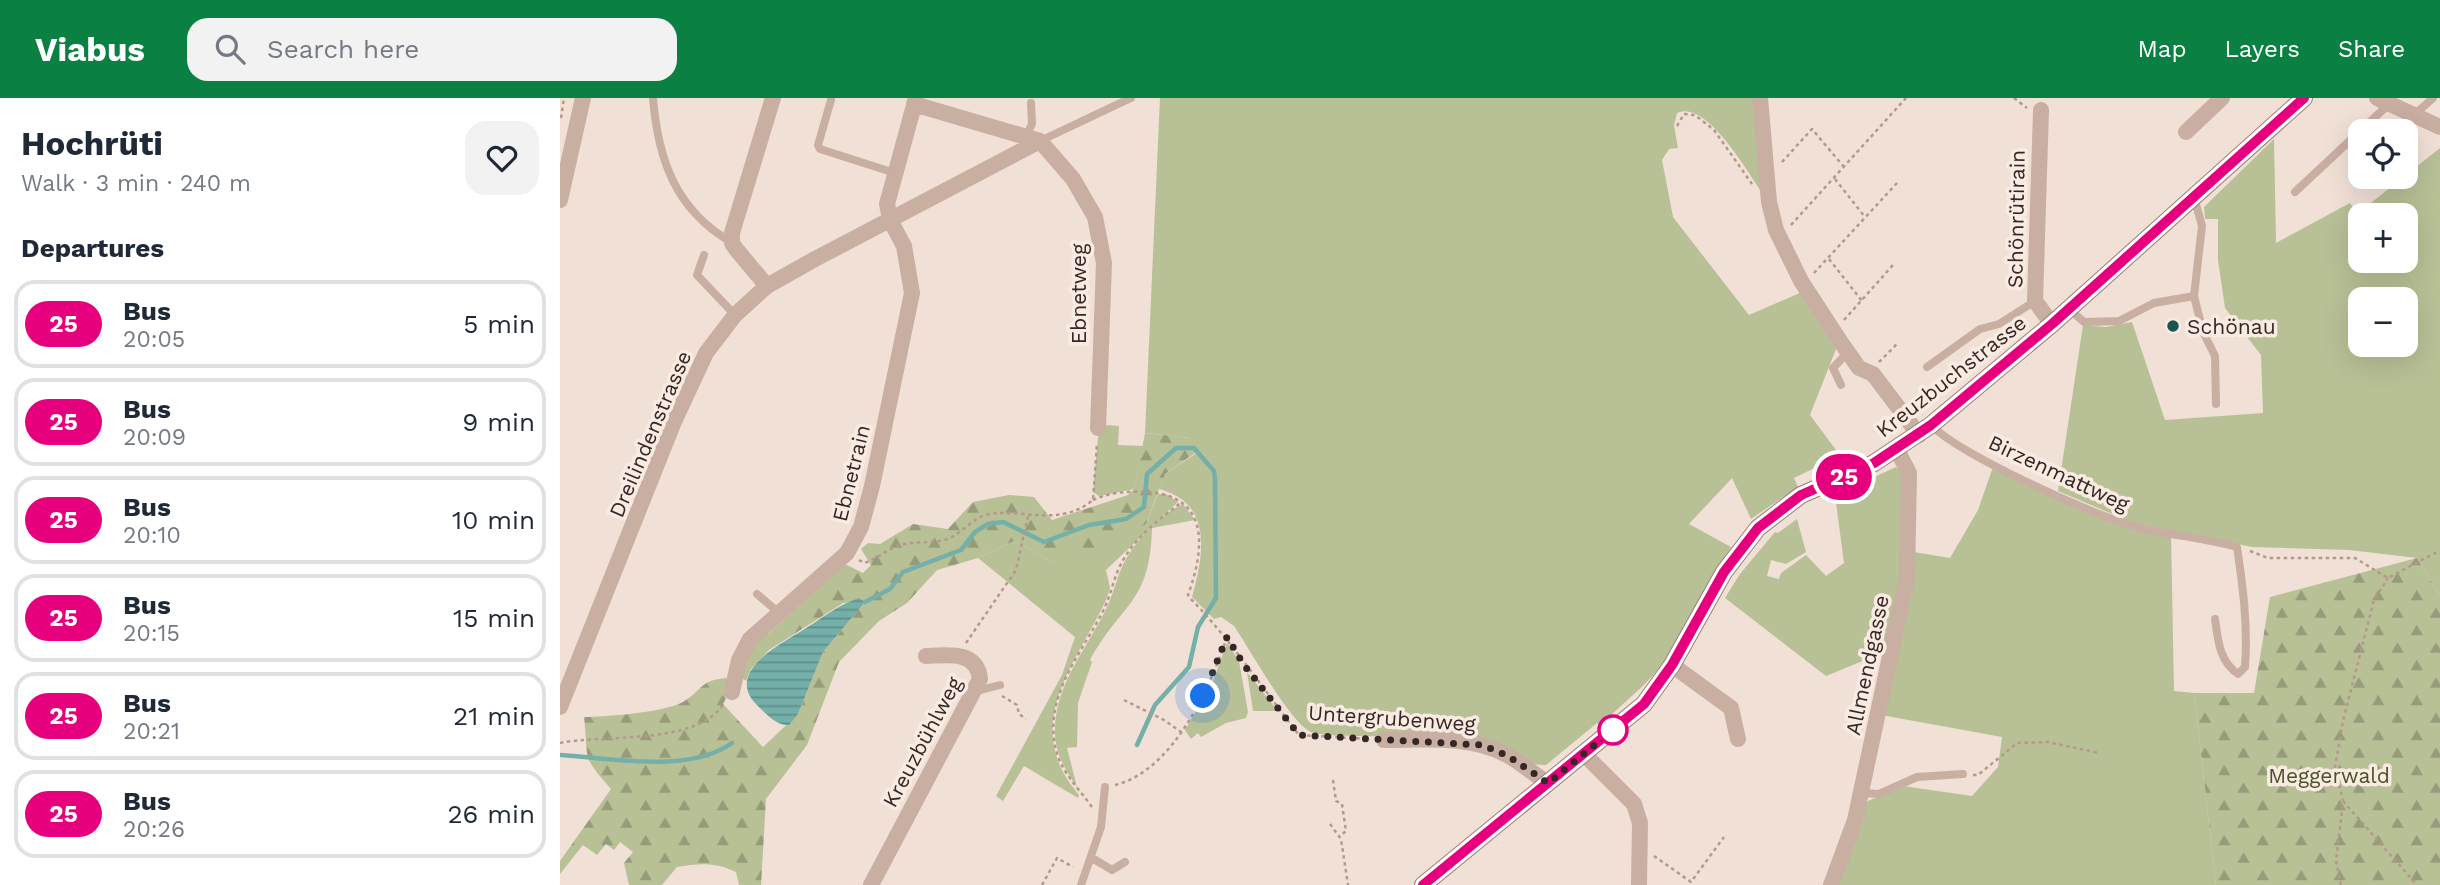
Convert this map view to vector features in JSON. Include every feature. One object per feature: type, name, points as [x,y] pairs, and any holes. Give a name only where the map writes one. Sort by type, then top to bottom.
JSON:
[{"type":"street","points":[[560,200],[583,98]]},
{"type":"street","points":[[767,286],[732,243],[774,98]]},
{"type":"street","points":[[1760,98],[1769,202],[1780,237],[1804,285],[1859,368],[1873,374],[1925,430]]},
{"type":"street","points":[[2186,132],[2222,98]]},
{"type":"street","name":"Kreuzbuchstrasse","points":[[1423,885],[1644,704],[1672,665],[1724,572],[1758,528],[1801,495],[1897,450],[1925,430],[2052,324],[2304,98]]},
{"type":"street","points":[[890,220],[887,204],[915,101],[1032,140]]},
{"type":"street","points":[[2383,101],[2440,127]]},
{"type":"street","name":"Schönrütirain","points":[[2041,110],[2035,301],[2052,324]]},
{"type":"street","name":"Dreilindenstrasse","points":[[560,707],[673,424],[706,353],[735,315],[767,286],[1032,140]]},
{"type":"street","name":"Ebnetweg","points":[[1032,140],[1073,179],[1095,217],[1101,237],[1104,263],[1098,428]]},
{"type":"street","name":"Ebnetrain","points":[[732,692],[744,649],[762,627],[847,553],[861,527],[912,293],[904,246],[890,220]]},
{"type":"street","name":"Allmendgasse","points":[[1831,885],[1861,793],[1908,568],[1909,473],[1897,450]]},
{"type":"street","name":"Kreuzbühlweg","points":[[871,885],[980,679],[972,662],[953,655],[926,656]]},
{"type":"street","points":[[1672,665],[1731,708],[1738,739]]},
{"type":"street","name":"Untergrubenweg","points":[[1384,740],[1437,740],[1482,745],[1508,756],[1548,783]]},
{"type":"street","points":[[1584,754],[1633,804],[1640,823],[1637,883]]},
{"type":"lane","points":[[653,98],[663,153],[679,194],[700,223],[732,243]]},
{"type":"lane","points":[[1031,103],[1032,140],[1131,98]]},
{"type":"lane","points":[[2414,115],[2433,98]]},
{"type":"lane","points":[[831,100],[818,145],[820,149],[895,173]]},
{"type":"lane","points":[[2295,192],[2383,101]]},
{"type":"lane","points":[[2194,197],[2202,226],[2194,296],[2203,332],[2215,356],[2216,404]]},
{"type":"lane","points":[[704,255],[697,275],[735,315]]},
{"type":"lane","points":[[2068,309],[2084,322],[2119,321],[2154,303],[2194,296]]},
{"type":"lane","points":[[1927,367],[1980,329],[1999,324],[2035,301]]},
{"type":"lane","points":[[1841,385],[1833,368],[1847,352]]},
{"type":"lane","name":"Birzenmattweg","points":[[1925,430],[1941,435],[2096,513],[2139,527],[2192,535],[2237,547]]},
{"type":"lane","points":[[2215,619],[2218,647],[2228,667],[2238,674],[2245,667],[2246,648],[2245,604],[2237,547]]},
{"type":"lane","points":[[757,594],[779,613]]},
{"type":"lane","points":[[973,692],[998,689]]},
{"type":"lane","points":[[1861,793],[1879,794],[1917,777],[1963,774]]},
{"type":"lane","points":[[1081,885],[1102,822],[1105,788]]},
{"type":"lane","points":[[1092,858],[1112,870],[1125,862]]},
{"type":"path","points":[[560,128],[564,98]]},
{"type":"path","points":[[1780,237],[1906,98]]},
{"type":"path","points":[[1677,126],[1684,114],[1703,120],[1769,202]]},
{"type":"path","points":[[1767,179],[1812,129],[1844,167]]},
{"type":"path","points":[[1834,178],[1866,217]]},
{"type":"path","points":[[1804,285],[1897,183]]},
{"type":"path","points":[[1828,258],[1861,301]]},
{"type":"path","points":[[1833,332],[1893,265]]},
{"type":"path","points":[[1873,374],[1874,366],[1898,343]]},
{"type":"path","points":[[1093,500],[1098,428]]},
{"type":"path","points":[[847,553],[864,563],[899,545],[932,544],[951,537],[987,514],[1060,516],[1076,512],[1093,500],[1137,491],[1167,493],[1183,501],[1138,539],[1124,558],[1106,604],[1070,667],[1060,693],[1053,731],[1059,758],[1070,781],[1102,822]]},
{"type":"path","name":"Untergrubenweg","points":[[1183,501],[1197,520],[1198,563],[1188,595],[1227,637],[1244,665],[1299,735],[1384,740]]},
{"type":"path","points":[[964,645],[1016,570],[1028,515]]},
{"type":"path","points":[[2237,547],[2268,558],[2355,558],[2388,578]]},
{"type":"path","points":[[2341,885],[2336,861],[2343,802],[2335,767],[2343,721],[2374,600],[2388,578],[2435,553],[2440,554]]},
{"type":"path","points":[[1105,788],[1120,784],[1145,769],[1181,732],[1203,696],[1227,637]]},
{"type":"path","points":[[998,689],[1017,705],[1019,714],[1027,719]]},
{"type":"path","points":[[560,743],[587,738],[669,734],[693,726],[721,708],[732,692]]},
{"type":"path","points":[[1124,700],[1164,720],[1181,732]]},
{"type":"path","points":[[1963,774],[1978,775],[2017,743],[2048,742],[2099,753]]},
{"type":"path","points":[[1333,780],[1336,801],[1342,804],[1346,831],[1340,836]]},
{"type":"path","points":[[2343,802],[2417,885]]},
{"type":"path","points":[[1330,824],[1340,836],[1348,885]]},
{"type":"path","points":[[1644,856],[1656,857],[1691,882],[1724,838]]},
{"type":"path","points":[[1042,885],[1058,858],[1073,867]]},
{"type":"green space","points":[[1160,98],[1756,98],[1761,191],[1713,126],[1700,116],[1688,112],[1677,113],[1674,125],[1678,148],[1669,149],[1662,160],[1673,217],[1749,315],[1802,292],[1836,349],[1810,415],[1848,466],[1835,458],[1794,478],[1798,487],[1751,519],[1732,478],[1689,524],[1731,547],[1662,665],[1600,725],[1597,723],[1546,765],[1511,758],[1454,738],[1334,735],[1309,731],[1280,698],[1234,626],[1221,617],[1214,619],[1192,597],[1201,548],[1196,518],[1189,506],[1176,496],[1159,489],[1165,474],[1198,452],[1190,438],[1145,433]]},
{"type":"green space","points":[[2274,139],[2276,243],[2348,204],[2348,273],[2418,273],[2418,203],[2371,203],[2388,189],[2418,189],[2418,165],[2440,148],[2440,596],[2417,558],[2349,550],[2252,547],[2131,522],[2058,491],[2083,325],[2106,327],[2132,322],[2165,420],[2263,413],[2261,355],[2225,308],[2218,260],[2218,219],[2205,219],[2204,207]]},
{"type":"green space","points":[[1107,425],[1119,426],[1118,445],[1143,446],[1134,489],[1099,496],[1093,492],[1098,437]]},
{"type":"green space","points":[[1145,433],[1190,438],[1205,446],[1165,474],[1146,524],[1118,541],[1050,561],[1014,541],[978,558],[937,570],[907,603],[879,621],[839,662],[807,745],[766,799],[761,885],[739,885],[736,872],[721,866],[700,864],[677,867],[662,885],[629,885],[624,863],[633,852],[620,842],[614,850],[606,844],[597,855],[583,845],[560,874],[560,861],[611,789],[590,762],[584,717],[635,713],[675,706],[708,682],[730,678],[731,689],[723,704],[763,747],[798,714],[823,652],[865,602],[843,603],[769,650],[751,669],[746,681],[741,677],[743,664],[764,632],[768,634],[845,564],[863,573],[871,565],[861,549],[868,543],[880,544],[913,524],[948,529],[973,502],[1009,495],[1034,497],[1052,520],[1128,495],[1134,489]]},
{"type":"green space","points":[[1896,467],[1903,480],[1906,526],[1904,555],[1887,651],[1826,676],[1725,598],[1740,574],[1775,532],[1778,533],[1797,519],[1806,552],[1786,564],[1771,560],[1767,576],[1779,579],[1781,573],[1806,555],[1826,576],[1844,563],[1835,495]]},
{"type":"green space","points":[[1993,467],[2057,497],[2171,535],[2174,691],[2194,693],[2216,885],[1834,885],[1863,805],[1868,801],[1903,786],[1972,796],[1998,767],[2002,737],[1881,715],[1914,552],[1950,558],[1978,510]]},
{"type":"green space","points":[[1158,494],[1166,494],[1178,502],[1106,570],[1110,588],[1106,600],[1058,696],[1053,720],[1054,744],[1062,769],[1079,795],[1078,798],[1024,766],[1003,801],[996,796],[1062,675],[1075,637],[978,558],[1014,541],[1050,561],[1146,524]]},
{"type":"green space","points":[[1183,504],[1195,520],[1152,528],[1146,573],[1140,588],[1090,660],[1092,662],[1078,703],[1077,747],[1067,748],[1077,787],[1062,762],[1055,740],[1060,698],[1074,666],[1108,605],[1127,557],[1154,524]]},
{"type":"green space","name":"Meggerwald","points":[[2417,558],[2440,596],[2440,885],[2216,885],[2194,693],[2254,693],[2270,597]]},
{"type":"green space","points":[[1227,643],[1239,661],[1248,712],[1246,718],[1226,723],[1201,737],[1198,733],[1191,739],[1185,730],[1212,684]]},
{"type":"green space","points":[[1247,672],[1278,711],[1253,711]]},
{"type":"water","points":[[859,598],[865,602],[823,652],[798,714],[789,725],[772,719],[749,694],[747,682],[758,661],[837,608]]},
{"type":"waterway","points":[[865,602],[890,589],[903,572],[961,550],[975,532],[988,524],[1003,522],[1044,542],[1089,525],[1126,519],[1144,507],[1147,474],[1176,448],[1194,448],[1214,471],[1216,598],[1198,627],[1189,667],[1155,705],[1137,745]]},
{"type":"waterway","points":[[561,755],[626,761],[672,761],[714,753],[732,743]]},
{"type":"bus line","name":"25","points":[[1423,885],[1644,704],[1672,665],[1724,572],[1758,528],[1801,495],[1874,463],[1931,425],[2052,324],[2304,98]]},
{"type":"place","name":"Schönau","points":[[2173,326]]},
{"type":"route","points":[[1203,696],[1227,637],[1244,665],[1299,735],[1437,740],[1482,745],[1508,756],[1548,783],[1613,730]]}]
